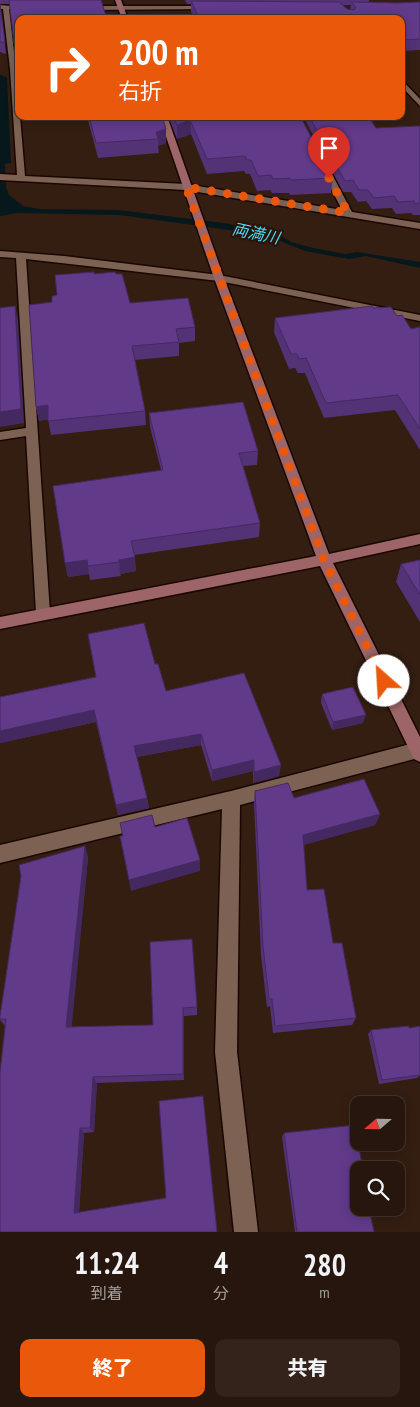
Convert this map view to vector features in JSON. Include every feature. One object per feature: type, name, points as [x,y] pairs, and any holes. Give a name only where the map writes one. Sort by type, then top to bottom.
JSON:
[{"type":"street","points":[[118,0],[123,15]]},
{"type":"street","points":[[15,118],[3,8],[35,8]]},
{"type":"street","points":[[73,8],[218,8]]},
{"type":"street","points":[[405,90],[420,90]]},
{"type":"street","points":[[405,90],[420,104]]},
{"type":"street","points":[[15,120],[21,177]]},
{"type":"street","points":[[0,854],[419,752],[324,560],[212,259],[164,120]]},
{"type":"street","points":[[320,160],[348,213]]},
{"type":"street","points":[[0,177],[186,187],[420,226]]},
{"type":"street","points":[[0,254],[219,278],[420,318]]},
{"type":"street","points":[[22,255],[43,613]]},
{"type":"street","points":[[0,436],[32,431]]},
{"type":"street","points":[[0,623],[43,613],[324,560],[420,539]]},
{"type":"street","points":[[231,799],[226,1052],[246,1232]]},
{"type":"water","name":"両満川","points":[[0,75],[7,77],[11,163],[5,164],[6,187],[9,195],[23,206],[39,209],[118,210],[224,223],[276,233],[291,242],[313,248],[345,254],[357,252],[420,262],[420,268],[366,256],[349,259],[305,251],[265,235],[120,215],[17,213],[0,216]]},
{"type":"building","points":[[9,0],[101,0],[106,15],[15,15],[14,44]]},
{"type":"building","points":[[191,1],[339,2],[347,9],[354,10],[356,7],[351,2],[420,2],[420,39],[405,40],[405,15],[198,15]]},
{"type":"building","points":[[0,4],[5,43],[0,42]]},
{"type":"building","points":[[90,120],[163,120],[166,129],[156,132],[158,139],[96,143]]},
{"type":"building","points":[[175,120],[190,120],[177,125]]},
{"type":"building","points":[[190,120],[302,120],[333,178],[273,179],[271,175],[258,176],[251,160],[247,160],[245,156],[207,159]]},
{"type":"building","points":[[311,120],[371,120],[376,128],[420,126],[420,203],[415,204],[414,201],[398,202],[394,196],[374,198],[368,190],[359,190],[353,180],[345,181]]},
{"type":"building","points":[[94,272],[94,274],[115,272],[116,274],[122,274],[130,303],[188,298],[195,327],[176,329],[179,342],[132,346],[145,411],[48,421],[48,405],[36,407],[29,305],[52,302],[52,296],[57,295],[55,275]]},
{"type":"building","points":[[15,306],[21,409],[0,412],[0,308]]},
{"type":"building","points":[[372,306],[374,308],[391,307],[397,316],[402,315],[411,329],[420,327],[420,429],[398,395],[326,403],[306,358],[299,359],[297,354],[291,354],[275,318]]},
{"type":"building","points":[[243,402],[258,451],[239,453],[260,523],[131,541],[135,557],[119,560],[119,562],[88,566],[87,560],[65,563],[53,486],[163,470],[149,413]]},
{"type":"building","points":[[420,560],[420,595],[401,564]]},
{"type":"building","points":[[144,623],[155,664],[158,664],[166,691],[244,673],[281,765],[254,772],[254,760],[212,770],[201,734],[134,746],[147,798],[116,805],[94,710],[0,731],[0,697],[96,677],[88,634]]},
{"type":"building","points":[[353,687],[366,715],[333,722],[322,694]]},
{"type":"building","points":[[364,779],[380,814],[303,835],[307,890],[324,889],[333,943],[342,943],[356,1018],[275,1026],[272,999],[269,999],[263,946],[255,791],[288,783],[294,798]]},
{"type":"building","points":[[152,815],[155,827],[187,818],[200,860],[129,880],[120,836],[123,836],[120,823]]},
{"type":"building","points":[[85,846],[66,1027],[153,1025],[150,942],[192,939],[197,1007],[183,1008],[183,1074],[93,1077],[90,1128],[80,1128],[74,1213],[166,1198],[159,1101],[203,1096],[217,1232],[0,1232],[0,1072],[6,1019],[0,1019],[0,1016],[21,876],[19,865]]},
{"type":"building","points":[[409,1026],[409,1028],[420,1026],[420,1075],[382,1080],[371,1030]]},
{"type":"building","points":[[350,1126],[350,1151],[360,1151],[361,1161],[350,1161],[350,1216],[371,1216],[374,1232],[297,1232],[284,1133]]},
{"type":"route","points":[[329,178],[348,213],[186,187],[324,560],[384,681]]}]
